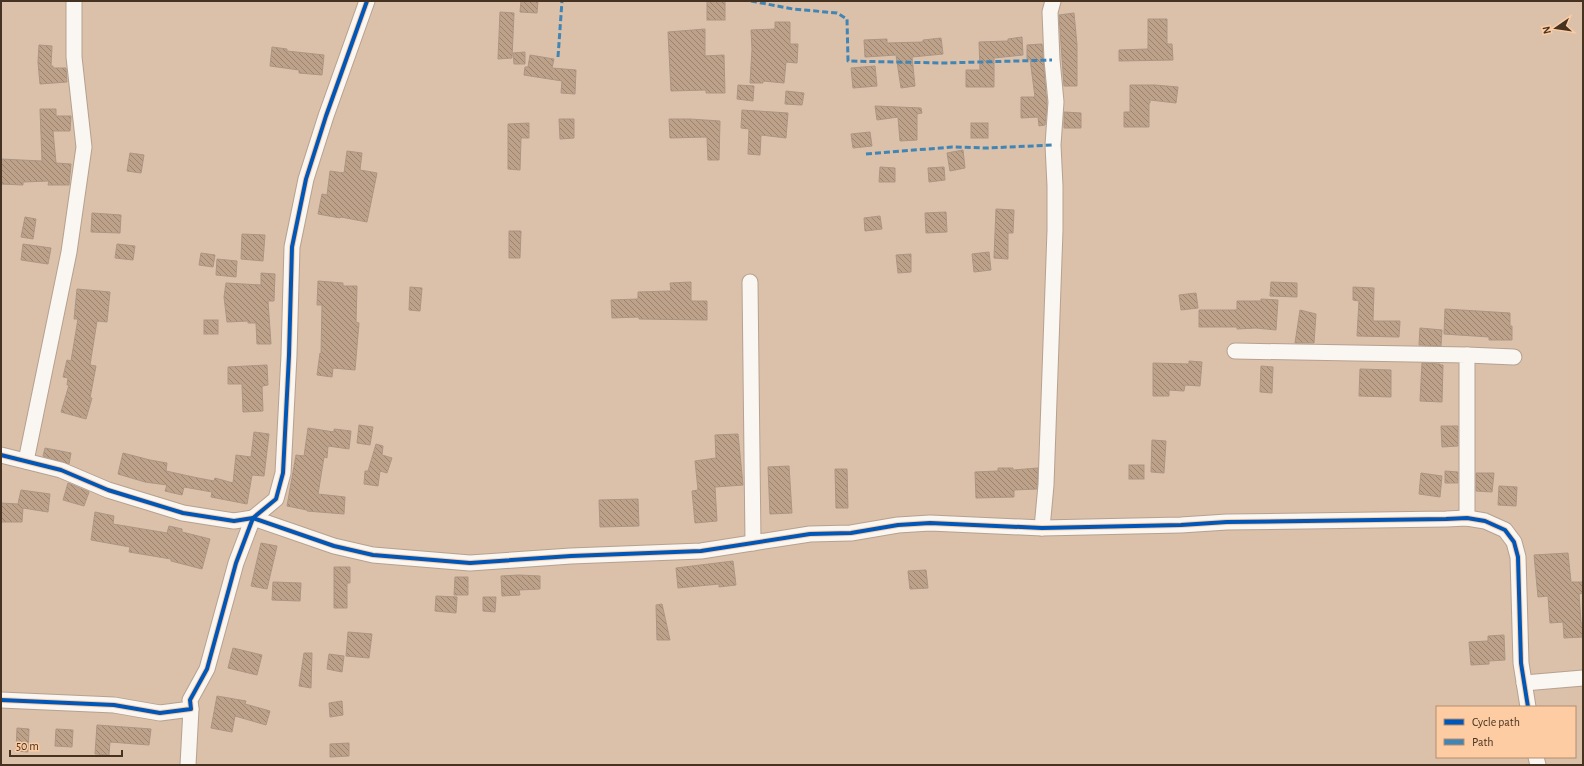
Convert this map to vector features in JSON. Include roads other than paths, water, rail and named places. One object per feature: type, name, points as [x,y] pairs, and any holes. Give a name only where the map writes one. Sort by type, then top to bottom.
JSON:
[{"type":"street","points":[[26,461],[69,252],[84,147],[74,57],[74,1]]},
{"type":"street","points":[[188,765],[190,700],[207,669],[236,563],[253,518],[276,500],[283,473],[289,355],[292,247],[306,179],[326,116],[367,1]]},
{"type":"street","points":[[1042,528],[1046,485],[1055,230],[1053,145],[1056,102],[1050,12],[1053,1]]},
{"type":"street","points":[[750,282],[753,543]]},
{"type":"street","points":[[1235,351],[1514,357]]},
{"type":"street","points":[[1467,355],[1467,518]]},
{"type":"street","points":[[1,455],[61,470],[108,490],[183,513],[234,521],[253,518],[334,546],[373,555],[470,563],[571,556],[701,551],[810,534],[851,532],[898,525],[930,523],[1042,528],[1181,525],[1227,522],[1438,520],[1467,518],[1485,521],[1505,530],[1514,542],[1518,557],[1521,663],[1528,706]]},
{"type":"street","points":[[1524,683],[1583,678]]},
{"type":"street","points":[[1,700],[114,705],[160,713],[190,709]]}]
